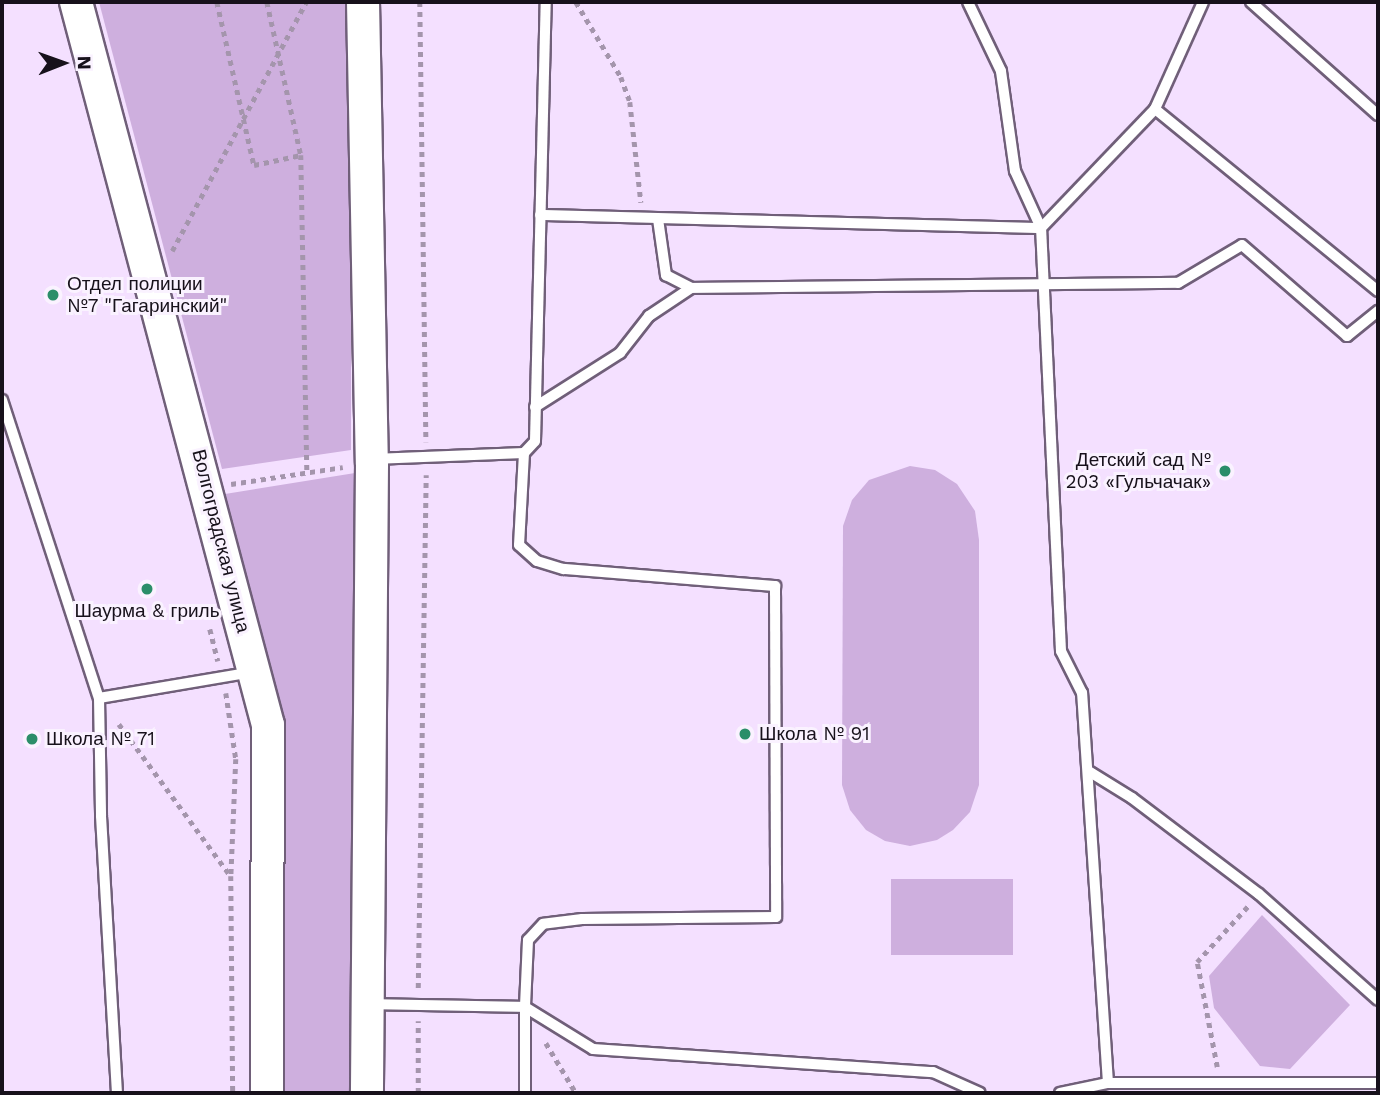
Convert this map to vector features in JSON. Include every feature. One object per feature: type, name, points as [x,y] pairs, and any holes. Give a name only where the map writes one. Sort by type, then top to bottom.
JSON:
[{"type":"main road","name":"Волгоградская улица","points":[[76,2],[209,489],[268,725],[267,1093]]},
{"type":"main road","points":[[363,2],[371,462],[367,1093]]},
{"type":"lane","points":[[525,1093],[528,940],[543,924],[582,919],[776,917],[775,586],[564,569],[537,561],[519,545],[524,453],[535,441],[546,2]]},
{"type":"lane","points":[[968,2],[1001,71],[1015,171],[1041,228],[1061,652],[1082,693],[1090,772],[1108,1083]]},
{"type":"lane","points":[[540,215],[1041,228],[1155,109],[1203,2]]},
{"type":"lane","points":[[1251,2],[1378,116]]},
{"type":"lane","points":[[1155,109],[1378,291]]},
{"type":"lane","points":[[653,219],[666,275],[691,288],[1044,287],[1178,283],[1242,245],[1347,336],[1378,311]]},
{"type":"lane","points":[[535,407],[620,353],[649,316],[691,288]]},
{"type":"lane","points":[[2,400],[99,698],[101,816],[117,1093]]},
{"type":"lane","points":[[371,462],[426,455],[524,453]]},
{"type":"lane","points":[[99,698],[255,671]]},
{"type":"lane","points":[[1090,772],[1132,798],[1259,894],[1378,1000]]},
{"type":"lane","points":[[367,1004],[525,1007],[593,1049],[933,1072],[980,1093]]},
{"type":"lane","points":[[1060,1093],[1108,1083],[1232,1088],[1378,1083]]},
{"type":"path","points":[[216,2],[254,165],[301,155]]},
{"type":"path","points":[[267,2],[301,155],[307,471]]},
{"type":"path","points":[[169,257],[306,2]]},
{"type":"path","points":[[418,1093],[426,455],[420,2]]},
{"type":"path","points":[[576,2],[621,77],[630,102],[641,204],[653,219]]},
{"type":"path","points":[[209,489],[371,462]]},
{"type":"path","points":[[207,618],[223,678],[236,759],[231,876],[233,1093]]},
{"type":"path","points":[[99,698],[231,876]]},
{"type":"path","points":[[1232,1088],[1217,1069],[1197,962],[1259,894]]},
{"type":"path","points":[[525,1007],[576,1093]]},
{"type":"shaded area","points":[[99,2],[351,2],[351,450],[222,469]]},
{"type":"shaded area","points":[[910,466],[935,470],[957,484],[975,511],[979,540],[979,785],[970,812],[953,830],[937,840],[910,846],[885,841],[866,830],[850,810],[842,785],[843,526],[852,500],[869,480]]},
{"type":"shaded area","points":[[355,473],[351,1093],[280,1093],[281,718],[225,494]]},
{"type":"shaded area","points":[[891,879],[1013,879],[1013,955],[891,955]]},
{"type":"shaded area","points":[[1262,915],[1350,1005],[1290,1069],[1260,1066],[1214,1008],[1209,976]]},
{"type":"place","name":"Отдел полиции №7 \"Гагаринский\"","points":[[53,295]]},
{"type":"place","name":"Детский сад № 203 «Гульчачак»","points":[[1225,471]]},
{"type":"place","name":"Шаурма & гриль","points":[[147,589]]},
{"type":"place","name":"Школа № 91","points":[[745,734]]},
{"type":"place","name":"Школа № 71","points":[[32,739]]}]
